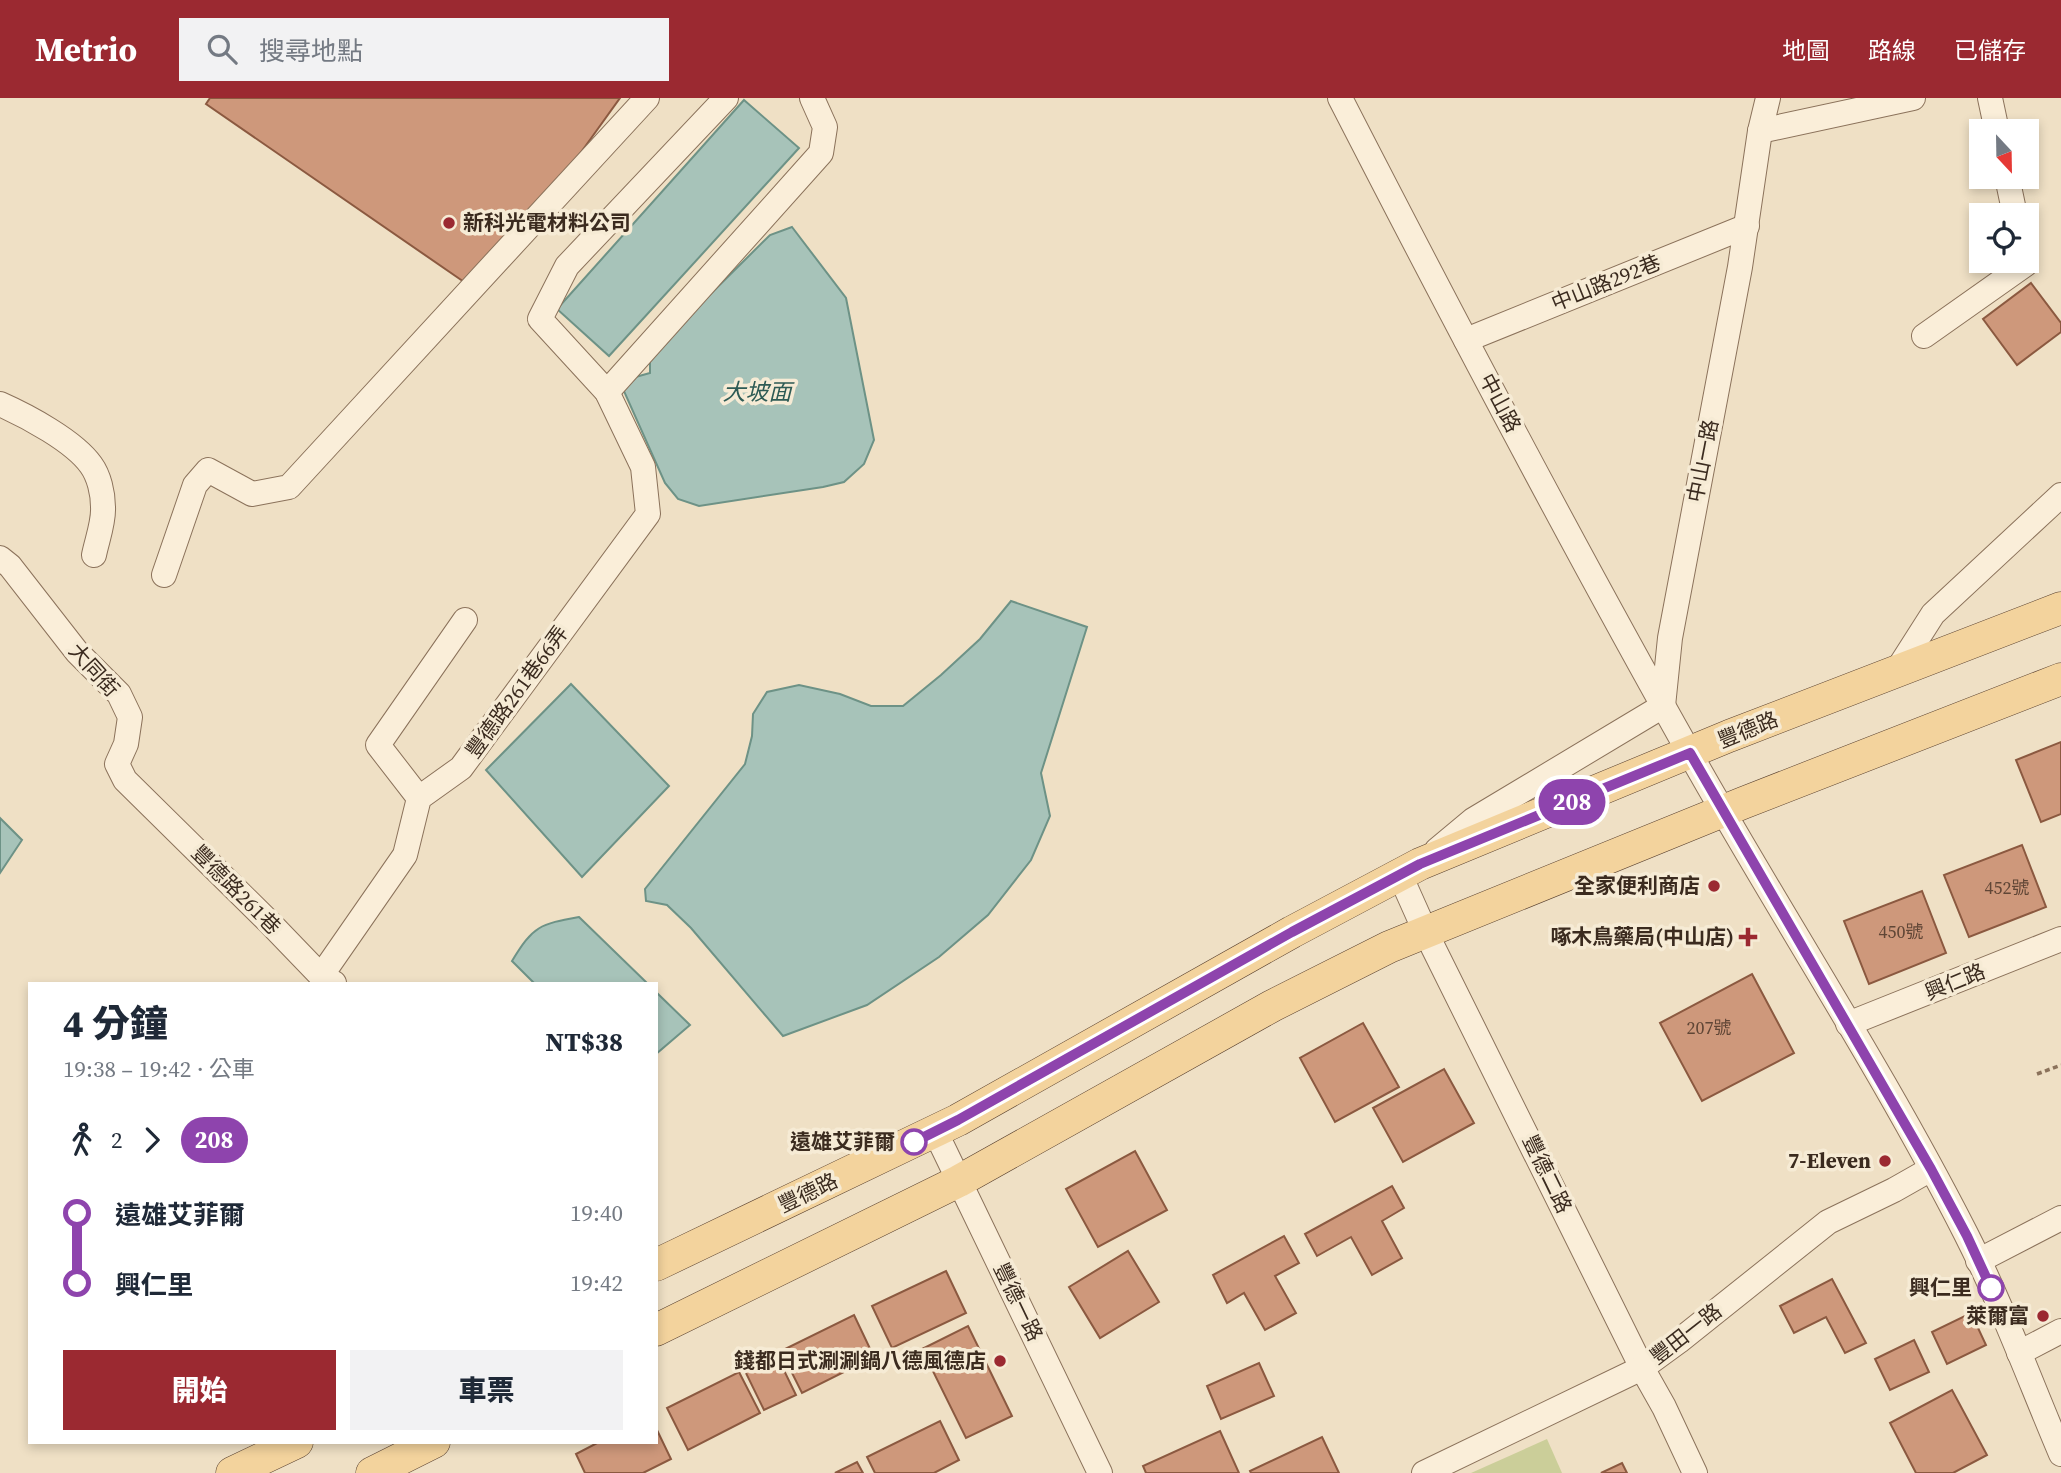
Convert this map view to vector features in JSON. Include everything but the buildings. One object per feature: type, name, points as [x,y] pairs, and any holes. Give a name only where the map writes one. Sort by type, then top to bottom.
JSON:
[{"type":"main road","name":"豐德路","points":[[658,1264],[970,1113],[1292,932],[1410,870],[1690,753],[2061,608]]},
{"type":"main road","points":[[658,1329],[959,1181],[1272,1006],[1389,947],[1723,811],[2061,679]]},
{"type":"main road","points":[[245,1470],[293,1444]]},
{"type":"main road","points":[[372,1473],[430,1444]]},
{"type":"street","points":[[164,575],[195,485],[208,470],[253,494],[289,487],[647,98]]},
{"type":"street","name":"豐德路261巷66弄","points":[[419,798],[461,768],[648,514],[643,467],[607,393],[540,320],[567,266],[726,98]]},
{"type":"street","points":[[607,393],[821,153],[825,127],[812,98]]},
{"type":"street","name":"中山一路","points":[[1663,706],[1670,638],[1747,226],[1760,131],[1768,98]]},
{"type":"street","points":[[1760,131],[1913,98]]},
{"type":"street","points":[[1990,98],[1994,119]]},
{"type":"street","name":"中山路","points":[[1349,101],[1466,340],[1663,706]]},
{"type":"street","name":"中山路292巷","points":[[1466,340],[1747,226]]},
{"type":"street","points":[[1924,336],[2013,273]]},
{"type":"street","points":[[0,404],[31,418],[82,454],[93,467],[103,508],[94,555]]},
{"type":"street","points":[[1896,672],[1933,614],[2061,495]]},
{"type":"street","name":"大同街","points":[[0,558],[10,566],[77,652],[119,694],[130,717],[126,744],[117,764],[125,780],[140,794]]},
{"type":"street","points":[[328,980],[405,855],[419,798],[378,745],[465,620]]},
{"type":"street","points":[[1410,870],[1473,820],[1663,706],[1931,1169],[1979,1261],[2061,1454]]},
{"type":"street","name":"豐德路261巷","points":[[140,794],[328,980]]},
{"type":"street","name":"豐德二路","points":[[1410,870],[1425,931],[1695,1473]]},
{"type":"street","name":"興仁路","points":[[1848,1024],[2061,939]]},
{"type":"street","name":"豐德一路","points":[[935,1131],[1100,1473]]},
{"type":"street","name":"豐田一路","points":[[1424,1473],[1642,1368],[1828,1222],[1931,1169]]},
{"type":"street","points":[[1979,1261],[2061,1218]]},
{"type":"street","points":[[2019,1353],[2061,1331]]},
{"type":"path","points":[[2037,1074],[2061,1065]]},
{"type":"green space","points":[[1547,1439],[1562,1473],[1471,1473]]},
{"type":"water","points":[[744,100],[799,148],[609,356],[557,309]]},
{"type":"water","name":"大坡面","points":[[792,227],[846,298],[874,440],[864,464],[844,482],[823,487],[699,506],[678,499],[665,483],[623,389],[632,378],[650,373],[650,354],[770,235]]},
{"type":"water","points":[[1011,601],[1087,627],[1041,773],[1050,816],[1031,860],[988,915],[939,957],[867,1005],[783,1036],[691,928],[667,905],[646,901],[645,889],[745,764],[752,736],[753,714],[767,692],[799,685],[840,694],[871,706],[903,706],[980,639]]},
{"type":"water","points":[[571,684],[669,786],[582,877],[486,770]]},
{"type":"water","points":[[0,818],[22,840],[0,873]]},
{"type":"water","points":[[579,917],[646,982],[533,982],[512,961],[532,934],[555,922]]},
{"type":"water","points":[[658,994],[690,1025],[658,1052]]},
{"type":"bus line","name":"208","points":[[914,1142],[1420,864],[1690,753],[1931,1169],[1991,1288]]},
{"type":"place","name":"新科光電材料公司","points":[[449,223]]},
{"type":"place","name":"全家便利商店","points":[[1714,886]]},
{"type":"place","name":"啄木鳥藥局(中山店)","points":[[1748,937]]},
{"type":"place","name":"遠雄艾菲爾","points":[[914,1142]]},
{"type":"place","name":"7-Eleven","points":[[1885,1161]]},
{"type":"place","name":"興仁里","points":[[1991,1288]]},
{"type":"place","name":"萊爾富","points":[[2043,1316]]},
{"type":"place","name":"錢都日式涮涮鍋八德風德店","points":[[1000,1361]]}]
